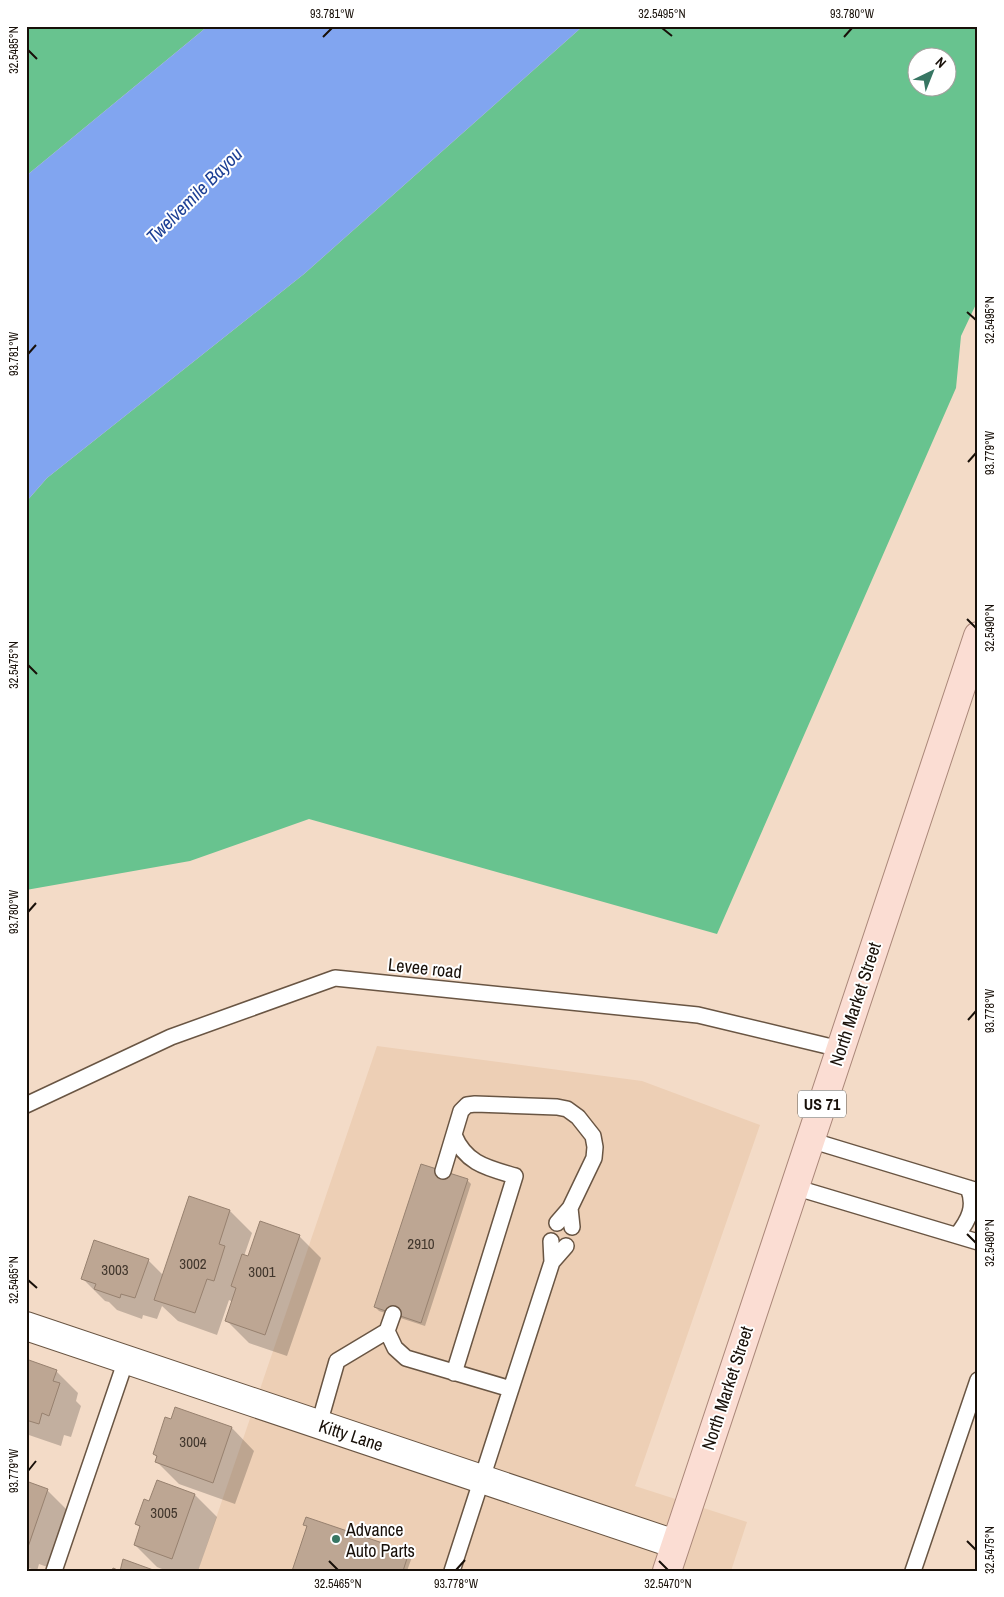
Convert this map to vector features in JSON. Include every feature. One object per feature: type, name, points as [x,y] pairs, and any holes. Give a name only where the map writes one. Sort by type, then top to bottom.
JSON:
[{"type":"main road","name":"North Market Street","points":[[667,1571],[978,636]]},
{"type":"street","name":"Kitty Lane","points":[[26,1326],[676,1544]]},
{"type":"lane","name":"Levee road","points":[[26,1105],[171,1038],[335,978],[698,1015],[840,1048]]},
{"type":"lane","points":[[442,1171],[461,1112],[468,1106],[475,1104],[557,1107],[567,1110],[586,1126],[593,1136],[595,1146],[594,1158],[570,1208],[557,1223]]},
{"type":"lane","points":[[454,1135],[459,1147],[468,1157],[484,1166],[515,1176],[454,1373]]},
{"type":"lane","points":[[810,1140],[973,1189],[972,1210],[957,1235]]},
{"type":"lane","points":[[794,1186],[978,1242]]},
{"type":"lane","points":[[570,1208],[572,1228]]},
{"type":"lane","points":[[452,1571],[552,1262],[551,1241]]},
{"type":"lane","points":[[552,1262],[566,1246]]},
{"type":"lane","points":[[319,1424],[337,1361],[387,1331],[393,1314]]},
{"type":"lane","points":[[387,1331],[395,1348],[406,1358],[511,1389]]},
{"type":"lane","points":[[54,1571],[126,1360]]},
{"type":"lane","points":[[912,1571],[978,1380]]},
{"type":"shaded area","points":[[377,1046],[642,1081],[760,1125],[635,1486],[747,1522],[731,1571],[198,1571]]},
{"type":"green space","points":[[26,26],[208,26],[26,176]]},
{"type":"green space","points":[[583,26],[978,26],[978,300],[961,336],[956,388],[717,934],[309,819],[190,861],[26,890],[26,502],[47,478],[304,274]]},
{"type":"water","name":"Twelvemile Bayou","points":[[208,26],[583,26],[304,274],[47,478],[26,502],[26,176]]},
{"type":"building","points":[[421,1164],[468,1179],[421,1323],[374,1307]]},
{"type":"building","points":[[189,1196],[230,1210],[219,1244],[225,1246],[214,1281],[207,1279],[195,1313],[154,1300]]},
{"type":"building","points":[[260,1221],[300,1235],[265,1335],[225,1321],[236,1288],[231,1286],[242,1254],[248,1256]]},
{"type":"building","points":[[94,1240],[149,1259],[135,1298],[121,1294],[120,1298],[94,1289],[96,1284],[81,1279]]},
{"type":"building","points":[[26,1359],[57,1370],[53,1381],[60,1383],[49,1416],[42,1413],[39,1424],[26,1420]]},
{"type":"building","points":[[175,1407],[232,1427],[213,1483],[155,1462],[157,1456],[153,1454],[165,1417],[171,1419]]},
{"type":"building","points":[[157,1480],[195,1494],[172,1559],[134,1545],[140,1526],[135,1524],[144,1499],[149,1501]]},
{"type":"building","points":[[26,1481],[48,1489],[28,1547],[26,1546]]},
{"type":"building","name":"Advance Auto Parts","points":[[306,1517],[409,1552],[403,1571],[292,1571],[307,1526],[303,1525]]},
{"type":"building","points":[[123,1559],[156,1571],[120,1571]]},
{"type":"place","name":"Advance Auto Parts","points":[[336,1539]]}]
